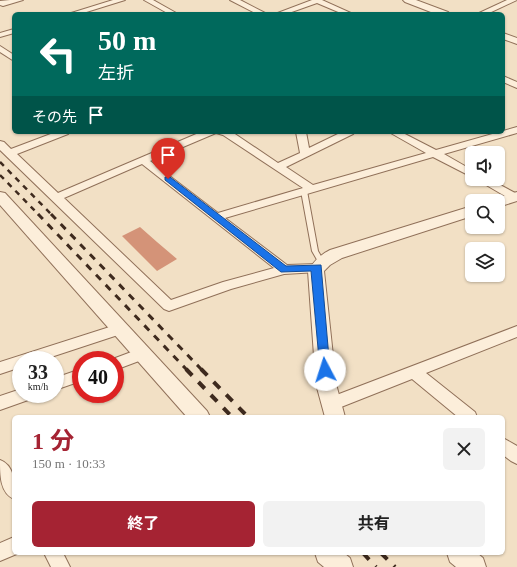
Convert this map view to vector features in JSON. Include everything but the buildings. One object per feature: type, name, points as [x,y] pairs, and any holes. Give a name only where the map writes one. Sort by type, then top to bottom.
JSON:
[{"type":"street","points":[[0,3],[19,0]]},
{"type":"street","points":[[85,12],[121,0]]},
{"type":"street","points":[[148,0],[170,12]]},
{"type":"street","points":[[234,0],[259,12]]},
{"type":"street","points":[[284,12],[316,0],[344,12]]},
{"type":"street","points":[[408,0],[440,12]]},
{"type":"street","points":[[498,0],[510,1],[517,7]]},
{"type":"street","points":[[485,12],[510,1]]},
{"type":"street","points":[[0,35],[12,32]]},
{"type":"street","points":[[505,37],[517,41]]},
{"type":"street","points":[[0,48],[12,57]]},
{"type":"street","points":[[505,80],[517,85]]},
{"type":"street","points":[[10,153],[61,134]]},
{"type":"street","points":[[55,198],[143,160],[198,134]]},
{"type":"street","points":[[228,134],[278,167],[308,190]]},
{"type":"street","points":[[301,134],[305,154]]},
{"type":"street","points":[[278,167],[346,134]]},
{"type":"street","points":[[398,134],[465,170]]},
{"type":"street","points":[[216,217],[436,154],[498,134]]},
{"type":"street","points":[[0,144],[169,306],[228,285],[284,270],[320,265]]},
{"type":"street","points":[[143,160],[284,270]]},
{"type":"street","points":[[495,186],[516,197]]},
{"type":"street","points":[[0,196],[198,415]]},
{"type":"street","points":[[505,200],[516,197]]},
{"type":"street","points":[[465,213],[336,254],[320,265],[316,271],[326,384],[333,410],[414,372],[514,334]]},
{"type":"street","points":[[50,351],[119,329]]},
{"type":"street","points":[[124,361],[142,354]]},
{"type":"street","points":[[0,368],[12,364]]},
{"type":"street","points":[[414,372],[467,415]]},
{"type":"street","points":[[0,403],[12,399]]},
{"type":"street","points":[[505,447],[517,456]]},
{"type":"street","points":[[0,468],[12,487]]},
{"type":"street","points":[[0,552],[12,547]]},
{"type":"street","points":[[54,555],[61,567]]},
{"type":"street","points":[[330,555],[341,567]]},
{"type":"street","points":[[345,555],[345,567]]},
{"type":"street","points":[[461,555],[474,567]]},
{"type":"lane","points":[[308,190],[315,251],[320,265]]},
{"type":"railway","points":[[0,162],[52,215]]},
{"type":"railway","points":[[0,175],[39,215]]},
{"type":"railway","points":[[38,214],[187,370]]},
{"type":"railway","points":[[51,214],[202,370]]},
{"type":"railway","points":[[186,369],[230,415]]},
{"type":"railway","points":[[201,369],[246,415]]},
{"type":"railway","points":[[365,555],[376,567]]},
{"type":"railway","points":[[383,555],[395,567]]},
{"type":"route","points":[[168,179],[284,270],[318,268],[316,271],[325,370]]}]
